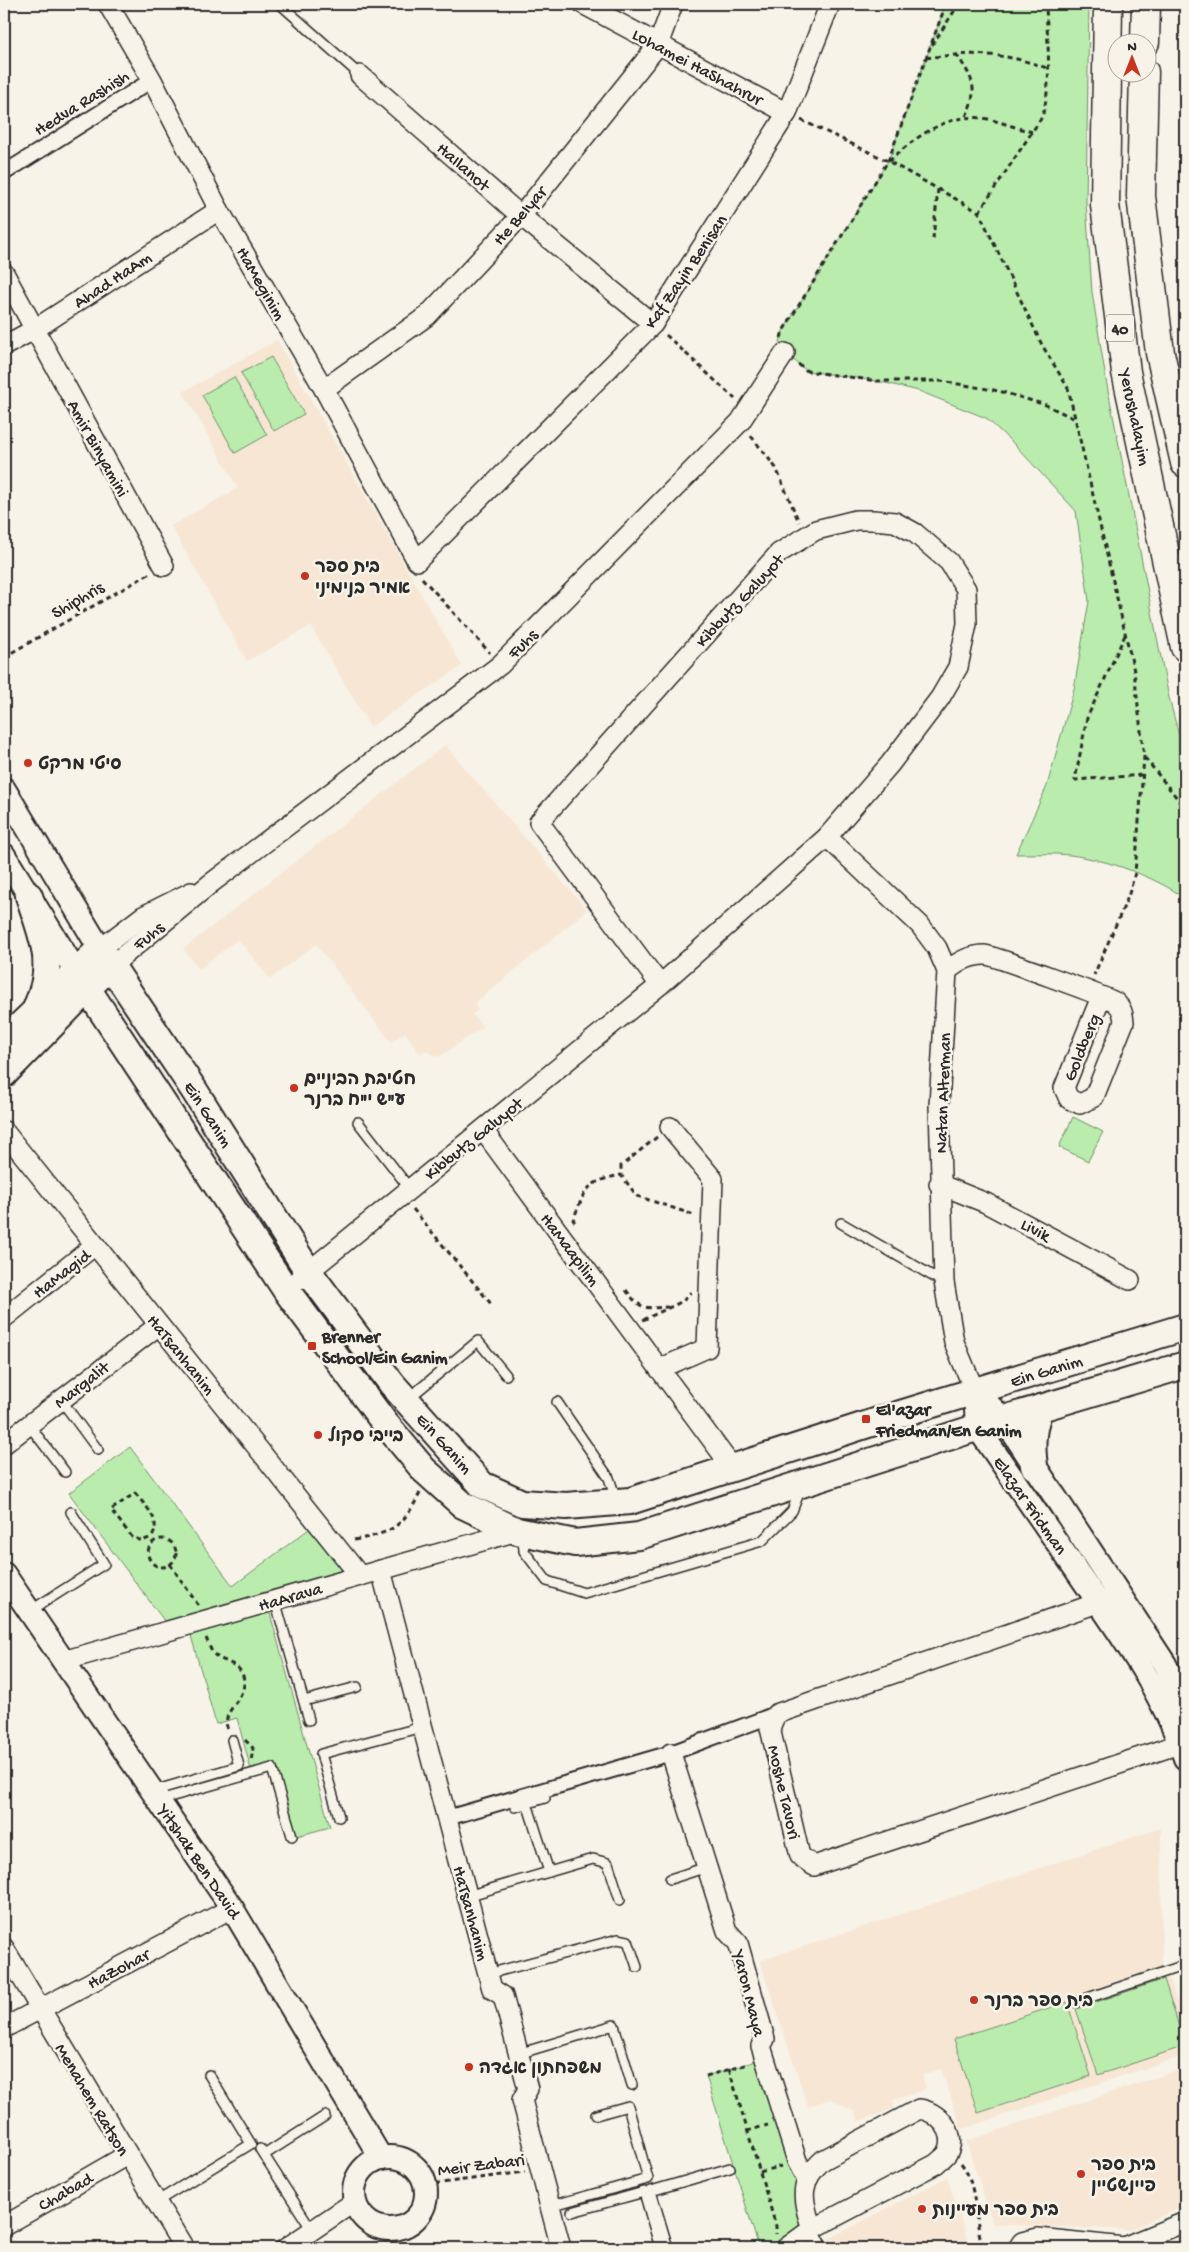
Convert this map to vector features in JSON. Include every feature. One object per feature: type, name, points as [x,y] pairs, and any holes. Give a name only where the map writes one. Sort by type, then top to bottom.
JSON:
[{"type":"highway","name":"Yerushalayim","points":[[1108,4],[1105,205],[1126,372],[1185,647]]},
{"type":"highway","points":[[1145,32],[1146,4]]},
{"type":"highway","name":"Yerushalayim","points":[[1144,82],[1141,196],[1160,353],[1185,463]]},
{"type":"main road","points":[[29,896],[42,934],[47,970],[45,988],[34,1011]]},
{"type":"main road","name":"Fuhs","points":[[81,979],[105,957]]},
{"type":"main road","name":"Ein Ganim","points":[[105,957],[194,1090],[308,1271],[406,1400],[482,1485],[522,1503],[566,1506],[630,1501],[732,1467],[1185,1327]]},
{"type":"main road","name":"Ein Ganim","points":[[81,979],[286,1290],[384,1422],[424,1470],[463,1505],[520,1532],[575,1543],[639,1536],[977,1427],[1185,1365]]},
{"type":"main road","points":[[4,1040],[34,1011],[81,979]]},
{"type":"main road","points":[[4,1074],[81,979]]},
{"type":"main road","points":[[1034,1466],[1033,1426],[1040,1408]]},
{"type":"street","name":"HaMeginim","points":[[108,4],[152,80],[220,210],[324,389],[418,560]]},
{"type":"street","name":"Lohamei HaShahrur","points":[[583,4],[787,113]]},
{"type":"street","name":"He BeIyar","points":[[324,389],[427,316],[520,216],[658,45],[673,4]]},
{"type":"street","name":"Kaf Zayin Benisan","points":[[418,560],[654,324],[787,113],[830,4]]},
{"type":"street","name":"HaIlanot","points":[[360,74],[520,216],[654,324]]},
{"type":"street","name":"Hedva Rashish","points":[[4,172],[152,80]]},
{"type":"street","name":"Ahad HaAm","points":[[4,346],[35,329],[220,210]]},
{"type":"street","name":"Amir Binyamini","points":[[4,273],[164,566]]},
{"type":"street","name":"Fuhs","points":[[105,957],[210,884],[500,665],[744,417],[785,353]]},
{"type":"street","name":"Kibbutz Galuyot","points":[[286,1290],[660,985],[827,836],[890,764],[940,698],[958,667],[967,624],[966,589],[949,562],[915,533],[895,522],[856,520],[838,523],[805,536],[780,553],[539,822],[660,985]]},
{"type":"street","name":"Ein Ganim","points":[[4,789],[105,957]]},
{"type":"street","name":"Natan Alterman","points":[[827,836],[920,925],[937,948],[947,971],[939,1105],[944,1282],[954,1342],[976,1392]]},
{"type":"street","name":"Ein Ganim","points":[[4,855],[81,979]]},
{"type":"street","name":"Goldberg","points":[[947,971],[962,960],[986,955],[1114,1001],[1123,1010],[1124,1022],[1094,1098],[1080,1104],[1069,1100],[1064,1088],[1094,994]]},
{"type":"street","points":[[659,1369],[707,1348],[713,1179],[670,1127]]},
{"type":"street","name":"HaMaapilim","points":[[483,1130],[732,1467]]},
{"type":"street","name":"HaTsanhanim","points":[[4,1131],[360,1576]]},
{"type":"street","name":"Livik","points":[[940,1184],[986,1203],[1130,1280]]},
{"type":"street","name":"HaMagid","points":[[4,1318],[96,1246]]},
{"type":"street","name":"Margalit","points":[[4,1444],[159,1324]]},
{"type":"street","points":[[976,1392],[977,1427]]},
{"type":"street","name":"Elazar Fridman","points":[[976,1392],[1004,1419],[1034,1466],[1109,1600],[1184,1748]]},
{"type":"street","name":"Elazar Fridman","points":[[977,1427],[1109,1600],[1165,1664],[1185,1705]]},
{"type":"street","name":"HaArava","points":[[63,1661],[520,1532]]},
{"type":"street","name":"HaTsanhanim","points":[[381,1570],[492,1989],[503,1996],[528,2089],[522,2100],[561,2248]]},
{"type":"street","name":"Yitshak Ben David","points":[[4,1574],[232,1908],[381,2158]]},
{"type":"street","points":[[447,1818],[672,1753],[776,1714],[1109,1600]]},
{"type":"street","name":"Moshe Tavori","points":[[776,1714],[770,1728],[800,1856],[814,1866],[1184,1748]]},
{"type":"street","name":"Yaron Maya","points":[[672,1753],[727,1931],[738,1943],[765,2039],[761,2046],[797,2161],[806,2178]]},
{"type":"street","name":"HaZohar","points":[[4,2028],[232,1908]]},
{"type":"street","name":"Menahem Ratson","points":[[4,1948],[184,2248]]},
{"type":"street","points":[[780,2244],[812,2229],[936,2164],[948,2153],[949,2147],[947,2128],[939,2116],[929,2110],[919,2109],[823,2160],[806,2178],[805,2195],[812,2229],[819,2248]]},
{"type":"street","name":"Chabad","points":[[4,2226],[127,2155]]},
{"type":"street","points":[[381,2158],[400,2158],[412,2164],[420,2173],[426,2185],[426,2200],[421,2212],[402,2238],[368,2223],[359,2213],[354,2202],[354,2183],[360,2172],[369,2163],[381,2158]]},
{"type":"street","points":[[286,2248],[354,2202]]},
{"type":"street","points":[[1018,2248],[1022,2242],[1038,2238],[1122,2248],[1185,2222]]},
{"type":"lane","name":"HaIlanot","points":[[280,4],[360,74]]},
{"type":"lane","points":[[358,1122],[406,1192]]},
{"type":"lane","points":[[841,1224],[944,1282]]},
{"type":"lane","points":[[406,1400],[478,1341],[506,1375]]},
{"type":"lane","points":[[61,1400],[98,1450]]},
{"type":"lane","points":[[557,1402],[609,1478],[617,1502]]},
{"type":"lane","points":[[29,1425],[65,1472]]},
{"type":"lane","points":[[520,1532],[524,1551],[547,1581],[584,1593],[762,1542],[792,1511],[802,1485]]},
{"type":"lane","points":[[29,1612],[104,1564],[70,1512]]},
{"type":"lane","points":[[276,1600],[309,1720]]},
{"type":"lane","points":[[304,1701],[357,1687]]},
{"type":"lane","points":[[339,1817],[321,1754],[422,1727]]},
{"type":"lane","points":[[156,1796],[240,1766],[234,1738]]},
{"type":"lane","points":[[156,1796],[272,1768],[292,1836]]},
{"type":"lane","points":[[515,1807],[545,1798]]},
{"type":"lane","points":[[527,1803],[549,1872]]},
{"type":"lane","points":[[467,1896],[592,1859],[608,1863],[620,1900]]},
{"type":"lane","points":[[670,1879],[707,1867]]},
{"type":"lane","points":[[488,1974],[618,1939],[628,1941],[637,1967]]},
{"type":"lane","points":[[1076,2002],[1185,1965]]},
{"type":"lane","points":[[518,2054],[614,2025],[632,2085]]},
{"type":"lane","points":[[156,2202],[250,2144],[209,2075]]},
{"type":"lane","points":[[550,2206],[648,2179],[628,2106],[596,2115]]},
{"type":"lane","points":[[312,2230],[262,2152],[325,2116]]},
{"type":"lane","points":[[668,2248],[652,2190],[730,2168]]},
{"type":"lane","points":[[572,2212],[644,2192],[660,2248]]},
{"type":"path","points":[[946,4],[888,161],[783,331],[780,342],[785,353],[807,371],[877,381],[942,381],[999,391],[1046,405],[1076,419]]},
{"type":"path","points":[[929,49],[959,4]]},
{"type":"path","points":[[979,212],[1042,117],[1046,104],[1049,69],[1046,4]]},
{"type":"path","points":[[926,58],[956,54],[998,55],[1026,60],[1049,69]]},
{"type":"path","points":[[956,54],[972,76],[973,94],[965,119]]},
{"type":"path","points":[[787,113],[888,161],[979,212],[1042,345],[1068,388],[1134,671],[1144,757],[1135,873],[1094,994]]},
{"type":"path","points":[[888,161],[914,139],[936,127],[965,119],[982,118],[1032,132]]},
{"type":"path","points":[[933,239],[938,189]]},
{"type":"path","points":[[654,324],[744,417],[776,468],[805,536]]},
{"type":"path","points":[[418,560],[422,578],[500,665]]},
{"type":"path","name":"Shiphris","points":[[4,657],[164,566]]},
{"type":"path","points":[[1125,635],[1087,718],[1075,780],[1143,775]]},
{"type":"path","points":[[1144,757],[1185,808]]},
{"type":"path","points":[[670,1127],[629,1158],[621,1166],[621,1174],[637,1196],[693,1213],[698,1220]]},
{"type":"path","points":[[579,1227],[573,1220],[586,1188],[603,1179],[621,1174]]},
{"type":"path","points":[[406,1192],[492,1305]]},
{"type":"path","points":[[624,1288],[635,1302],[646,1309],[672,1307]]},
{"type":"path","points":[[629,1326],[683,1301],[694,1289]]},
{"type":"path","points":[[334,1544],[387,1532],[402,1523],[420,1493],[424,1470]]},
{"type":"path","points":[[135,1493],[155,1520],[157,1529],[152,1537],[142,1541],[132,1537],[112,1510],[135,1493]]},
{"type":"path","points":[[152,1537],[154,1542]]},
{"type":"path","points":[[164,1539],[175,1547],[176,1556],[170,1564],[158,1566],[151,1561],[148,1553],[154,1542],[164,1539]]},
{"type":"path","points":[[170,1564],[209,1619]]},
{"type":"path","points":[[228,1614],[206,1638],[213,1654],[239,1667],[243,1677],[245,1690],[227,1716],[225,1724],[234,1738],[248,1741],[253,1748],[253,1757],[246,1775]]},
{"type":"path","points":[[706,2076],[753,2062],[761,2046]]},
{"type":"path","points":[[729,2070],[780,2244]]},
{"type":"path","points":[[949,2147],[969,2173],[978,2232],[983,2248]]},
{"type":"path","name":"Meir Zabari","points":[[426,2185],[540,2170]]},
{"type":"shaded area","name":"בית ספר אמיר בנימיני","points":[[277,340],[462,666],[370,727],[311,626],[247,661],[171,526],[238,488],[183,392]]},
{"type":"shaded area","points":[[445,745],[587,910],[474,1004],[478,1010],[472,1014],[483,1027],[439,1057],[425,1051],[420,1054],[405,1032],[391,1042],[316,944],[270,979],[238,939],[199,969],[183,949]]},
{"type":"shaded area","name":"בית ספר ברנר","points":[[1161,1828],[1162,1972],[1167,1971],[1185,2027],[1185,2055],[962,2129],[941,2069],[922,2075],[926,2089],[893,2100],[895,2108],[858,2121],[855,2112],[830,2099],[808,2107],[760,1961]]},
{"type":"shaded area","name":"בית ספר פיינשטיין","points":[[1185,2068],[1185,2206],[1129,2230],[993,2224],[966,2141]]},
{"type":"shaded area","name":"בית ספר מעיינות","points":[[947,2177],[970,2248],[827,2248],[825,2241]]},
{"type":"green space","points":[[946,4],[1089,4],[1086,203],[1092,292],[1106,380],[1169,698],[1185,758],[1185,898],[1145,876],[1085,857],[1064,854],[1016,854],[1047,786],[1074,689],[1089,601],[1076,511],[1015,445],[986,418],[919,391],[877,381],[807,371],[785,353],[780,342],[783,331],[888,161]]},
{"type":"green space","points":[[271,357],[304,414],[274,431],[241,373]]},
{"type":"green space","points":[[234,377],[267,435],[235,453],[202,395]]},
{"type":"green space","points":[[1073,1117],[1103,1132],[1088,1161],[1059,1147]]},
{"type":"green space","points":[[130,1447],[233,1586],[317,1523],[360,1576],[267,1603],[330,1827],[297,1836],[276,1763],[251,1770],[237,1718],[216,1724],[188,1625],[171,1630],[69,1493]]},
{"type":"green space","points":[[1164,1979],[1185,2046],[1098,2075],[1076,2009]]},
{"type":"green space","points":[[1067,2002],[1091,2076],[978,2113],[954,2039]]},
{"type":"green space","points":[[761,2046],[812,2229],[786,2248],[759,2248],[706,2076],[753,2062]]},
{"type":"place","name":"בית ספר אמיר בנימיני","points":[[305,576]]},
{"type":"place","name":"סיטי מרקט","points":[[28,763]]},
{"type":"place","name":"חטיבת הביניים ע\"ש י\"ח ברנר","points":[[294,1088]]},
{"type":"place","name":"Brenner School/Ein Ganim","points":[[312,1346]]},
{"type":"place","name":"El'azar Friedman/En Ganim","points":[[866,1419]]},
{"type":"place","name":"בייבי סקול","points":[[318,1435]]},
{"type":"place","name":"בית ספר ברנר","points":[[974,2000]]},
{"type":"place","name":"משפחתון אגדה","points":[[469,2067]]},
{"type":"place","name":"בית ספר פיינשטיין","points":[[1081,2174]]},
{"type":"place","name":"בית ספר מעיינות","points":[[922,2209]]}]
